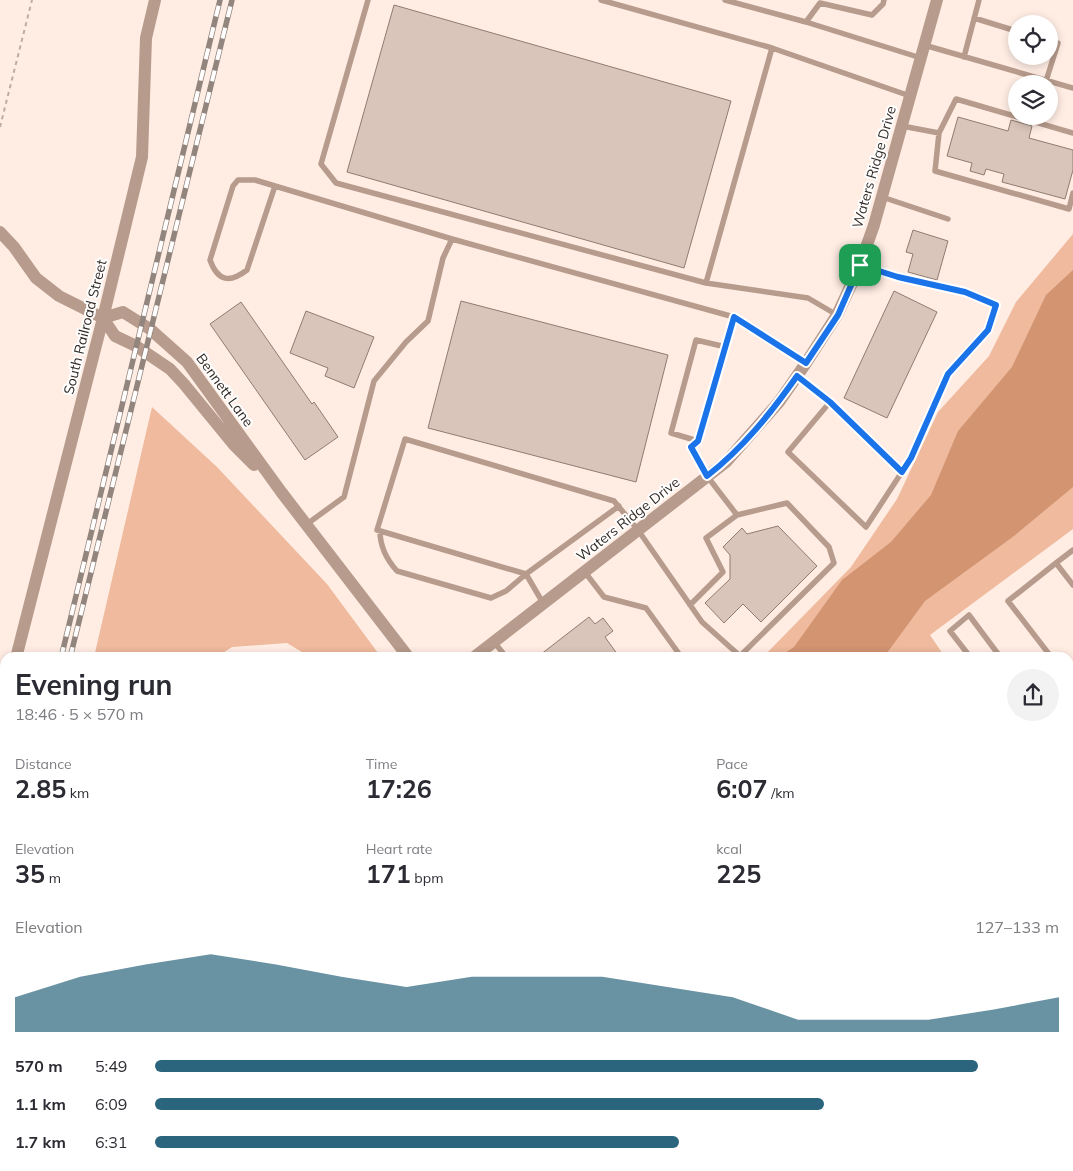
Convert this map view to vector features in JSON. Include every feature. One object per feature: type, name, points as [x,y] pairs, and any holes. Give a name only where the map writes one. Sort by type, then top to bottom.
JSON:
[{"type":"street","name":"South Railroad Street","points":[[18,652],[142,157],[146,38],[155,0]]},
{"type":"street","name":"Waters Ridge Drive","points":[[480,652],[726,462],[779,402],[838,315],[860,265],[882,197],[937,0]]},
{"type":"street","name":"Bennett Lane","points":[[0,232],[14,247],[36,278],[59,296],[103,318],[115,336],[136,346],[170,369],[234,445],[282,493]]},
{"type":"street","name":"Bennett Lane","points":[[103,318],[123,312],[150,329],[187,362],[306,525],[405,652]]},
{"type":"lane","points":[[368,0],[321,164],[336,183],[706,283],[808,298],[838,315]]},
{"type":"lane","points":[[601,0],[772,48],[910,96]]},
{"type":"lane","points":[[726,0],[922,52],[964,57],[1028,75]]},
{"type":"lane","points":[[806,22],[820,3],[872,16],[883,4],[884,0]]},
{"type":"lane","points":[[964,57],[979,0]]},
{"type":"lane","points":[[974,18],[1008,29]]},
{"type":"lane","points":[[706,283],[772,48]]},
{"type":"lane","points":[[1058,84],[1073,88]]},
{"type":"lane","points":[[1073,133],[956,99],[939,134],[935,171],[1069,209],[1073,193]]},
{"type":"lane","points":[[902,126],[939,134]]},
{"type":"lane","points":[[274,186],[247,270],[232,279],[222,278],[213,270],[210,260],[233,186],[238,180],[255,180],[452,239],[734,317],[806,363]]},
{"type":"lane","points":[[882,197],[948,219]]},
{"type":"lane","points":[[306,525],[344,497],[374,380],[406,342],[428,321],[443,258],[452,239]]},
{"type":"lane","points":[[830,402],[788,452],[866,527],[911,458],[948,374],[988,330],[996,305],[965,292],[898,277],[860,265]]},
{"type":"lane","points":[[734,317],[698,441],[691,447],[707,476],[737,515]]},
{"type":"lane","points":[[698,441],[671,433],[696,340],[726,347]]},
{"type":"lane","points":[[797,376],[830,402],[902,472]]},
{"type":"lane","points":[[619,506],[526,574],[506,591],[491,598],[398,571],[390,563],[380,542],[380,531],[377,530],[405,439],[614,501],[619,506],[638,530],[702,622],[736,652]]},
{"type":"lane","points":[[690,605],[723,572],[706,538],[737,515],[787,504],[829,547],[834,563],[744,652]]},
{"type":"lane","points":[[380,531],[526,574],[543,604]]},
{"type":"lane","points":[[1047,652],[1008,601],[1073,550]]},
{"type":"lane","points":[[1056,563],[1073,585]]},
{"type":"lane","points":[[584,571],[604,597],[646,608],[678,652]]},
{"type":"lane","points":[[966,652],[950,631],[969,615],[996,652]]},
{"type":"lane","points":[[494,641],[502,652]]},
{"type":"path","points":[[0,127],[32,0]]},
{"type":"shaded area","points":[[1073,234],[1073,529],[930,635],[942,652],[768,652],[851,567],[897,499],[938,412],[989,356],[1016,302]]},
{"type":"shaded area","points":[[1073,270],[1073,487],[1014,536],[925,601],[888,652],[786,652],[794,647],[842,580],[891,542],[931,495],[958,431],[1012,367],[1046,295]]},
{"type":"shaded area","points":[[152,407],[217,467],[327,584],[377,652],[302,652],[287,643],[232,647],[224,652],[95,652]]},
{"type":"building","points":[[394,5],[731,101],[684,268],[347,172]]},
{"type":"building","points":[[958,117],[1008,131],[1010,125],[1032,126],[1029,138],[1073,150],[1073,170],[1065,199],[1002,182],[1004,174],[986,169],[984,175],[970,171],[972,163],[947,156]]},
{"type":"building","points":[[913,230],[948,241],[937,280],[908,272],[913,254],[906,252]]},
{"type":"building","points":[[894,291],[937,312],[887,418],[844,398]]},
{"type":"building","points":[[461,301],[668,355],[636,482],[428,428]]},
{"type":"building","points":[[241,302],[312,404],[314,402],[338,437],[305,460],[210,324]]},
{"type":"building","points":[[306,311],[374,337],[354,388],[325,376],[328,368],[290,353]]},
{"type":"building","points":[[778,526],[817,566],[761,622],[743,604],[724,623],[705,603],[730,579],[730,555],[723,547],[742,528],[747,534]]},
{"type":"building","points":[[589,617],[595,624],[603,618],[613,631],[605,637],[616,652],[544,652]]},
{"type":"railway","points":[[62,652],[220,0]]},
{"type":"railway","points":[[71,652],[232,0]]},
{"type":"route","points":[[860,265],[898,277],[965,292],[996,305],[988,330],[948,374],[911,458],[902,472],[830,402],[797,376],[779,402],[754,432],[726,462],[707,476],[691,447],[698,441],[734,317],[806,363],[838,315],[860,265]]}]
